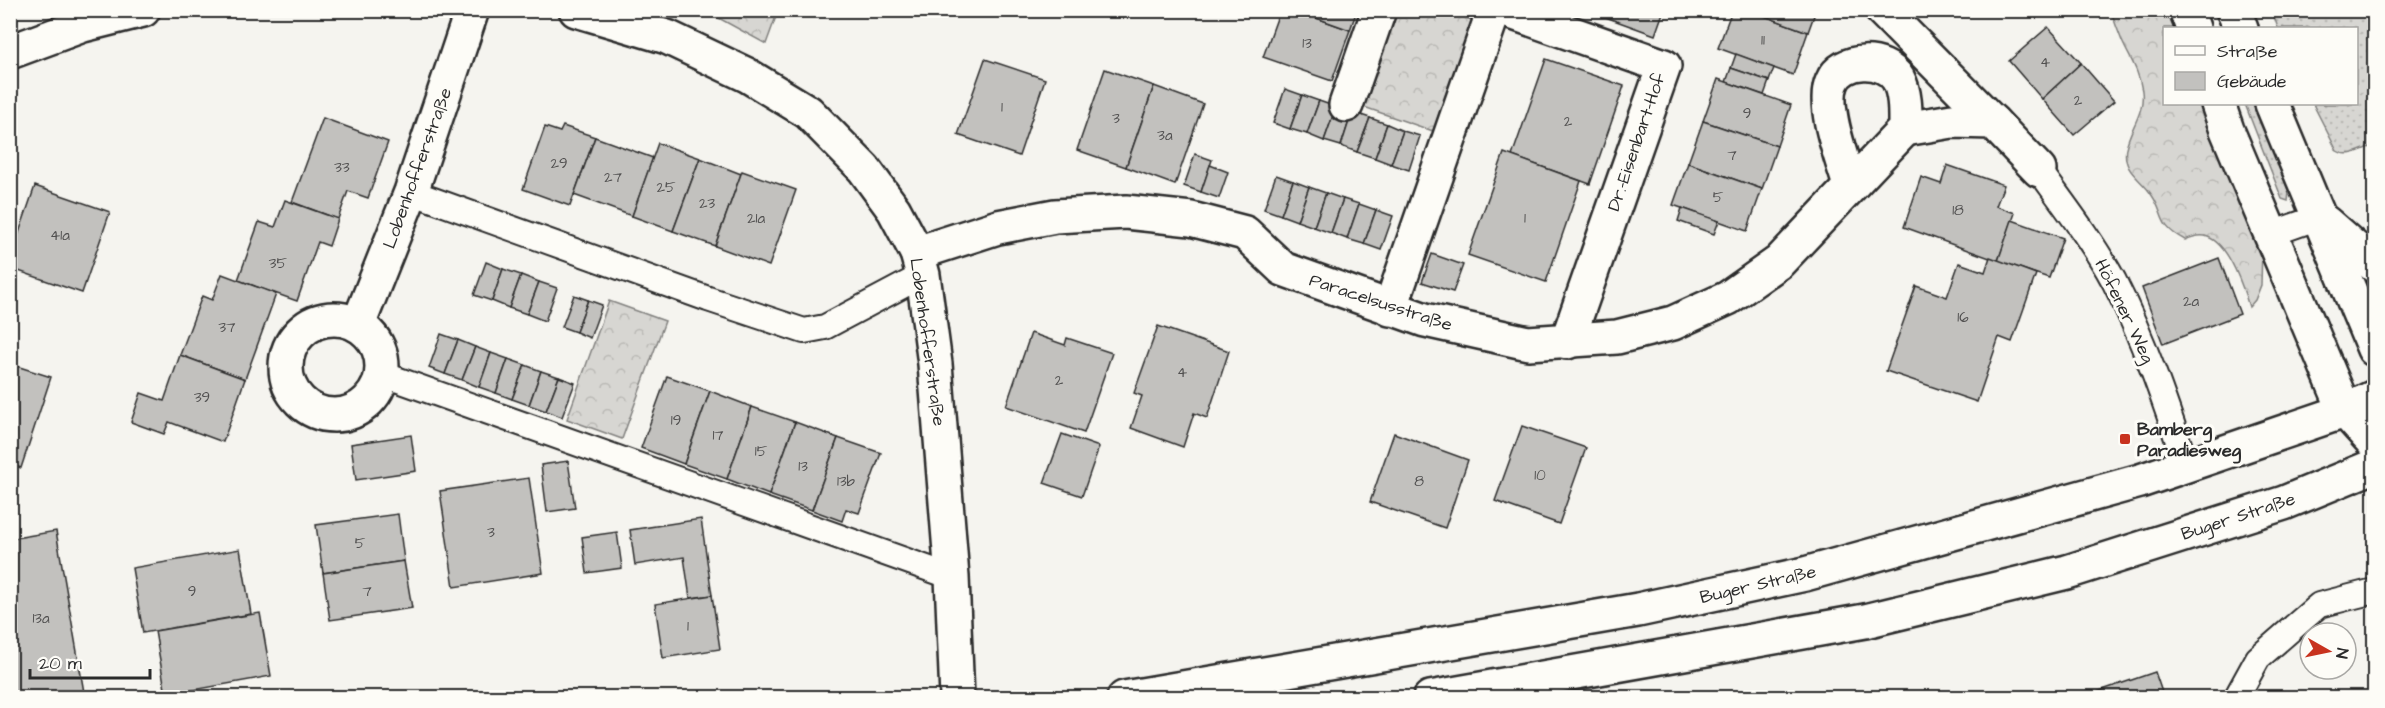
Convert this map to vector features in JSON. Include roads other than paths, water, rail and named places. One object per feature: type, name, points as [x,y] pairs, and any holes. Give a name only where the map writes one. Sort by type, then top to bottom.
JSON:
[{"type":"street","points":[[10,52],[83,25],[143,10]]},
{"type":"street","name":"Lobenhofferstraße","points":[[358,325],[411,192],[472,10]]},
{"type":"street","name":"Lobenhofferstraße","points":[[576,10],[667,38],[747,75],[808,112],[864,170],[894,210],[920,264],[935,364],[952,577],[957,698]]},
{"type":"street","points":[[1346,105],[1379,10]]},
{"type":"street","points":[[1390,309],[1494,10]]},
{"type":"street","name":"Dr.-Eisenbart-Hof","points":[[1505,10],[1664,66],[1567,342]]},
{"type":"street","points":[[2186,10],[2193,27]]},
{"type":"street","points":[[2234,10],[2241,27]]},
{"type":"street","points":[[1886,68],[1888,17]]},
{"type":"street","points":[[1888,17],[2039,171]]},
{"type":"street","points":[[1850,186],[1833,128],[1829,105],[1831,82],[1842,68],[1866,62],[1886,68],[1898,78],[1905,102],[1905,129],[1952,120],[1993,122]]},
{"type":"street","points":[[2218,105],[2345,411],[2374,443]]},
{"type":"street","points":[[2272,105],[2374,349]]},
{"type":"street","name":"Paracelsusstraße","points":[[920,264],[998,227],[1055,216],[1126,212],[1191,219],[1245,233],[1283,269],[1425,320],[1528,343],[1617,337],[1673,323],[1728,298],[1779,262],[1905,129]]},
{"type":"street","points":[[2319,217],[2374,265]]},
{"type":"street","points":[[339,319],[358,325],[378,346],[382,374],[375,393],[361,408],[342,415],[322,415],[303,406],[290,390],[285,370],[289,350],[300,332],[318,321],[339,319]]},
{"type":"street","name":"Buger Straße","points":[[1124,698],[1638,610],[1805,574],[2140,481],[2345,411],[2374,397]]},
{"type":"street","name":"Buger Straße","points":[[1430,698],[1865,621],[2067,572],[2284,503],[2374,466]]},
{"type":"lane","name":"Höfener Weg","points":[[2039,171],[2075,219],[2113,280],[2150,359],[2186,465]]},
{"type":"lane","points":[[411,192],[708,299],[804,331],[825,327],[920,264]]},
{"type":"lane","points":[[2271,234],[2319,217]]},
{"type":"lane","points":[[382,374],[952,577]]},
{"type":"lane","points":[[2236,698],[2258,658],[2319,605],[2374,591]]},
{"type":"place","name":"Bamberg Paradiesweg","points":[[2125,439]]}]
